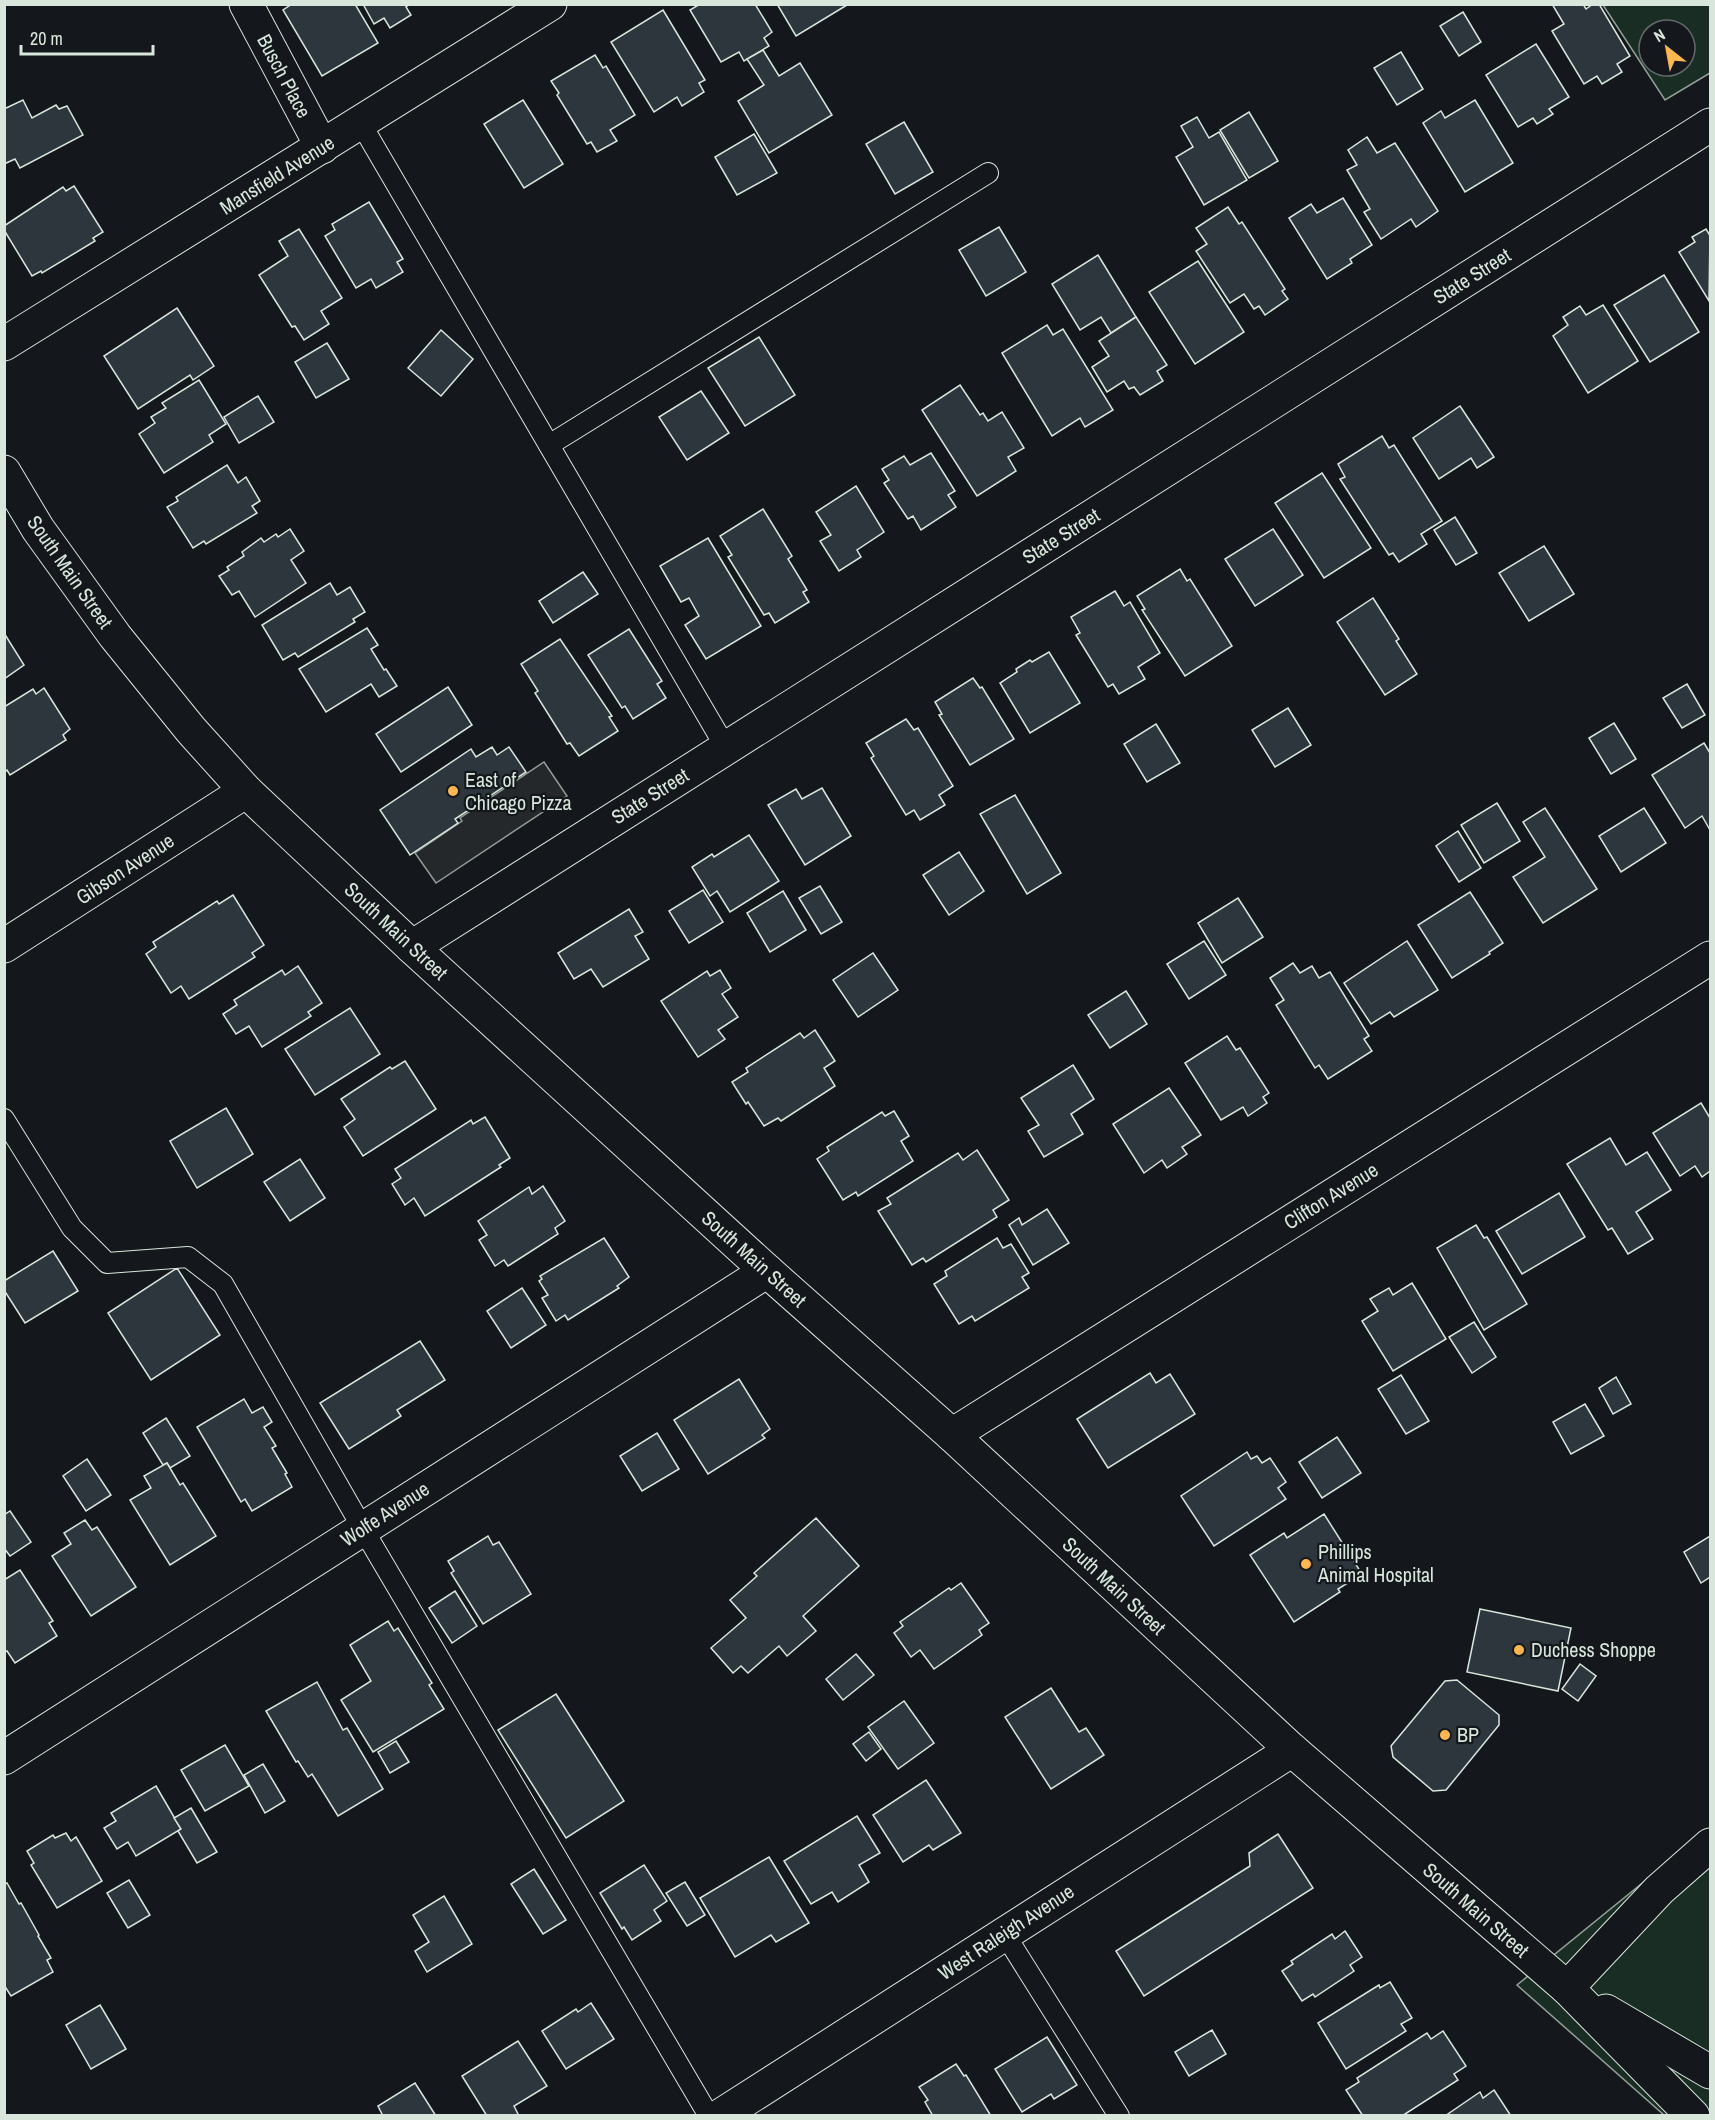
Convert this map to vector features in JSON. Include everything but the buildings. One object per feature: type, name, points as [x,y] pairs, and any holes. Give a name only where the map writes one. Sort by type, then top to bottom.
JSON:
[{"type":"main road","name":"Busch Place","points":[[246,4],[322,147]]},
{"type":"main road","name":"Mansfield Avenue","points":[[4,344],[550,4]]},
{"type":"main road","name":"State Street","points":[[412,947],[1710,125]]},
{"type":"main road","name":"South Main Street","points":[[4,472],[38,529],[115,636],[191,730],[246,791],[412,947],[767,1271],[952,1435],[1292,1750],[1567,1988],[1693,2115]]},
{"type":"main road","name":"Gibson Avenue","points":[[4,946],[246,791]]},
{"type":"main road","name":"Clifton Avenue","points":[[952,1435],[1710,958]]},
{"type":"main road","name":"Wolfe Avenue","points":[[4,1758],[767,1271]]},
{"type":"main road","name":"West Raleigh Avenue","points":[[720,2115],[1292,1750]]},
{"type":"main road","points":[[1567,1988],[1659,1890],[1710,1845]]},
{"type":"main road","name":"South Main Street","points":[[1567,1988],[1710,2072]]},
{"type":"lane","points":[[360,122],[726,748]]},
{"type":"lane","points":[[549,445],[988,172]]},
{"type":"lane","points":[[4,1119],[72,1228],[107,1263],[188,1257],[223,1284],[363,1529],[709,2115]]},
{"type":"lane","points":[[1004,1933],[1119,2115]]},
{"type":"green space","points":[[1603,5],[1710,5],[1710,73],[1665,100],[1651,78],[1697,78],[1697,18],[1637,18],[1637,57]]},
{"type":"green space","points":[[1710,1828],[1710,2115],[1664,2115],[1517,1985]]},
{"type":"shaded area","points":[[544,762],[567,796],[436,883],[415,853],[462,821],[460,818]]},
{"type":"place","name":"East of Chicago Pizza","points":[[453,791]]},
{"type":"place","name":"Phillips Animal Hospital","points":[[1306,1564]]},
{"type":"place","name":"Duchess Shoppe","points":[[1519,1650]]},
{"type":"place","name":"BP","points":[[1445,1735]]}]
